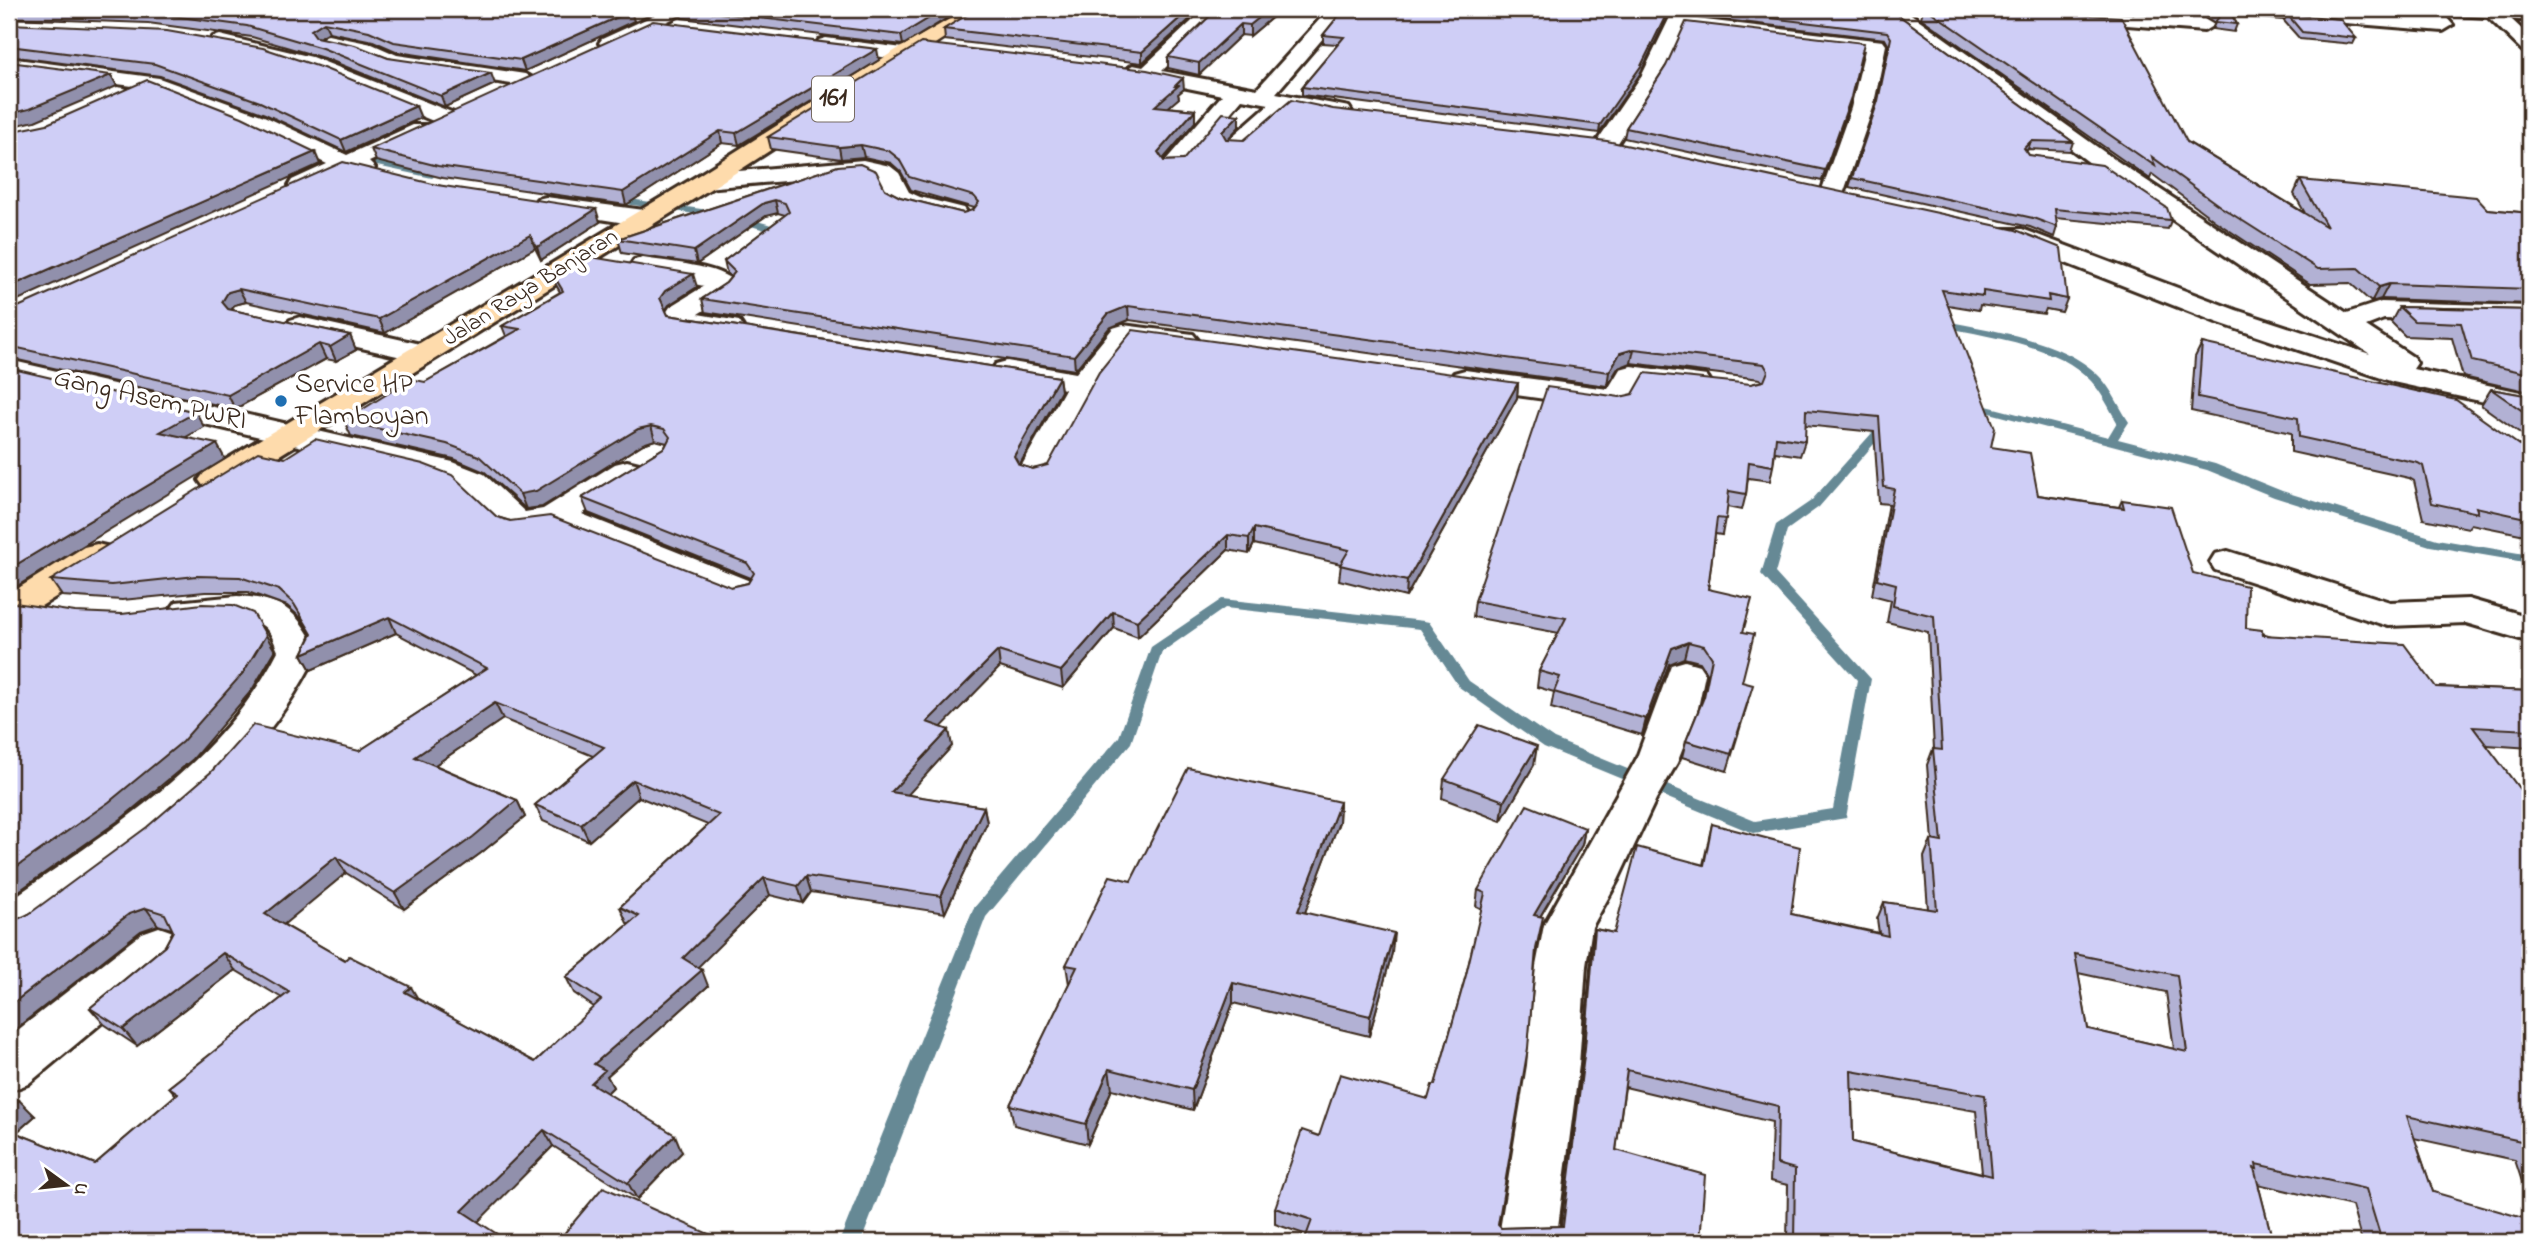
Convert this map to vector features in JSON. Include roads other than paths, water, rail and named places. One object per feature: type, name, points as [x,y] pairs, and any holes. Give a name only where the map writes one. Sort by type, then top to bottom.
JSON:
[{"type":"main road","name":"Jalan Raya Banjaran","points":[[196,492],[697,186],[911,49],[980,9]]},
{"type":"main road","points":[[14,606],[126,537]]},
{"type":"street","points":[[1148,73],[1215,9]]},
{"type":"street","points":[[1261,97],[1339,9]]},
{"type":"street","points":[[1892,9],[2106,164],[2346,323],[2488,427]]},
{"type":"street","points":[[1918,9],[1930,9]]},
{"type":"street","points":[[2054,15],[2200,17],[2234,10],[2443,25],[2428,9]]},
{"type":"street","points":[[2456,9],[2530,15]]},
{"type":"street","points":[[627,12],[667,17],[695,28]]},
{"type":"street","points":[[2493,12],[2530,47]]},
{"type":"street","points":[[1606,144],[1652,75],[1681,16],[1876,45],[1859,118],[1832,195]]},
{"type":"street","points":[[595,49],[667,17]]},
{"type":"street","points":[[198,38],[272,51],[305,61],[446,118]]},
{"type":"street","points":[[328,41],[365,48],[392,60],[525,80]]},
{"type":"street","points":[[806,42],[959,50]]},
{"type":"street","points":[[9,64],[152,82],[382,173]]},
{"type":"street","points":[[1113,68],[1361,115]]},
{"type":"street","points":[[491,96],[548,70]]},
{"type":"street","points":[[107,101],[152,82]]},
{"type":"street","points":[[1173,166],[1237,91]]},
{"type":"street","points":[[1236,145],[1286,101]]},
{"type":"street","points":[[282,193],[468,107]]},
{"type":"street","points":[[1579,141],[1630,149]]},
{"type":"street","points":[[2061,160],[2106,164]]},
{"type":"street","points":[[697,186],[863,167],[882,171],[891,178],[899,196],[912,203],[965,215]]},
{"type":"street","points":[[1809,190],[1859,201]]},
{"type":"street","points":[[523,200],[649,215]]},
{"type":"street","points":[[1993,229],[2020,235],[2225,316],[2426,381],[2530,402]]},
{"type":"street","points":[[581,257],[713,269],[722,284],[680,313],[682,320],[762,332]]},
{"type":"street","points":[[2346,323],[2381,310],[2530,314]]},
{"type":"street","points":[[271,320],[424,353]]},
{"type":"street","points":[[1035,472],[1084,383],[1123,334],[1210,344]]},
{"type":"street","points":[[976,365],[1084,383]]},
{"type":"street","name":"Gang Asem PWRI","points":[[9,369],[452,473],[472,481],[516,523],[542,522],[555,516]]},
{"type":"street","points":[[1443,376],[1618,400],[1632,375],[1721,384]]},
{"type":"street","points":[[555,516],[656,453]]},
{"type":"street","points":[[555,516],[737,589]]},
{"type":"street","points":[[2228,562],[2388,614],[2468,611],[2530,629]]},
{"type":"street","points":[[14,606],[76,615]]},
{"type":"street","points":[[9,926],[132,836],[206,773],[260,719],[289,677],[298,651],[281,620],[266,612],[235,607],[149,614]]},
{"type":"street","points":[[1527,1242],[1553,1065],[1561,966],[1569,925],[1646,780],[1676,713],[1685,674]]},
{"type":"street","points":[[9,1068],[159,947]]},
{"type":"waterway","points":[[332,143],[371,162],[432,175]]},
{"type":"waterway","points":[[615,200],[723,215],[786,233]]},
{"type":"waterway","points":[[1940,323],[2021,341],[2061,355],[2078,365],[2097,381],[2123,422],[2112,439]]},
{"type":"waterway","points":[[1971,405],[2211,467],[2278,494],[2435,543],[2530,559]]},
{"type":"waterway","points":[[850,1242],[979,914],[1126,739],[1156,650],[1222,603],[1424,625],[1464,684],[1549,743],[1754,827],[1840,814],[1864,679],[1768,574],[1781,528],[1815,504],[1876,435],[1891,428]]},
{"type":"place","name":"Service HP Flamboyan","points":[[281,401]]}]
